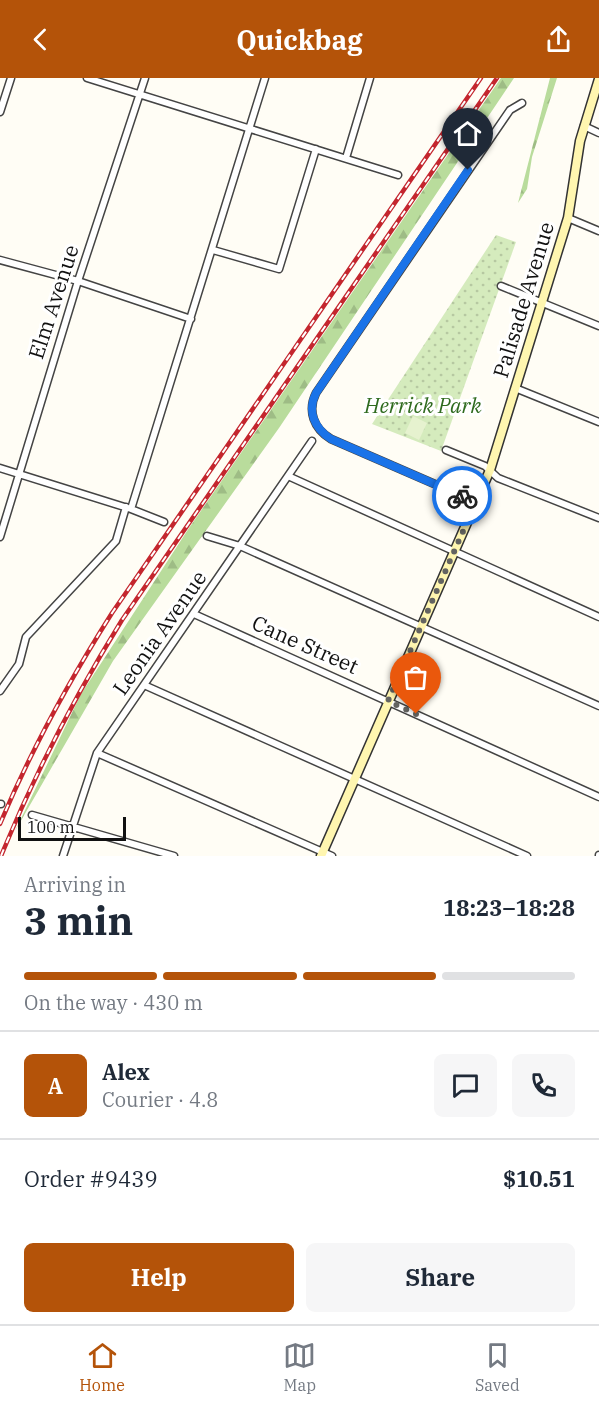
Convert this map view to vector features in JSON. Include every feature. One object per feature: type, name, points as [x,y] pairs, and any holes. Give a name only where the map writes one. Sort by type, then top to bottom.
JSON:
[{"type":"street","points":[[0,112],[11,78]]},
{"type":"street","points":[[87,78],[398,175]]},
{"type":"street","name":"Elm Avenue","points":[[0,537],[78,281],[145,78]]},
{"type":"street","points":[[0,691],[3,682],[19,664],[26,637],[116,541],[170,389],[265,78]]},
{"type":"street","points":[[346,158],[370,78]]},
{"type":"street","name":"Palisade Avenue","points":[[322,854],[490,470],[568,218],[584,126],[599,79]]},
{"type":"street","points":[[476,502],[331,439],[315,424],[312,401],[503,119],[510,110],[522,103]]},
{"type":"street","points":[[584,126],[599,133]]},
{"type":"street","points":[[213,250],[279,269],[316,149]]},
{"type":"street","points":[[568,218],[599,231]]},
{"type":"street","points":[[0,260],[78,281],[191,319]]},
{"type":"street","points":[[501,286],[599,326]]},
{"type":"street","points":[[515,388],[599,422]]},
{"type":"street","name":"Leonia Avenue","points":[[63,856],[71,826],[98,753],[312,441]]},
{"type":"street","points":[[446,450],[490,470],[498,478],[599,518]]},
{"type":"street","points":[[0,468],[128,508],[164,522]]},
{"type":"street","points":[[288,476],[456,550],[599,617]]},
{"type":"street","points":[[207,536],[240,546],[599,706]]},
{"type":"street","name":"Cane Street","points":[[194,614],[599,797]]},
{"type":"street","points":[[144,685],[527,856]]},
{"type":"street","points":[[98,753],[322,854],[332,856]]},
{"type":"street","points":[[32,815],[174,856]]},
{"type":"green space","points":[[501,78],[514,78],[279,428],[113,661],[15,831],[81,694],[189,528]]},
{"type":"green space","points":[[550,78],[557,78],[532,157],[527,189],[518,203]]},
{"type":"green space","name":"Herrick Park","points":[[496,235],[516,242],[441,451],[372,424]]},
{"type":"green space","points":[[413,416],[427,423],[419,440],[405,433]]},
{"type":"railway","points":[[0,824],[52,716],[112,613],[481,78]]},
{"type":"railway","points":[[1,856],[57,735],[122,620],[497,78]]},
{"type":"way so far","points":[[416,714],[388,701],[476,502],[462,496]]},
{"type":"route","points":[[462,496],[331,439],[315,424],[312,401],[468,170]]}]
